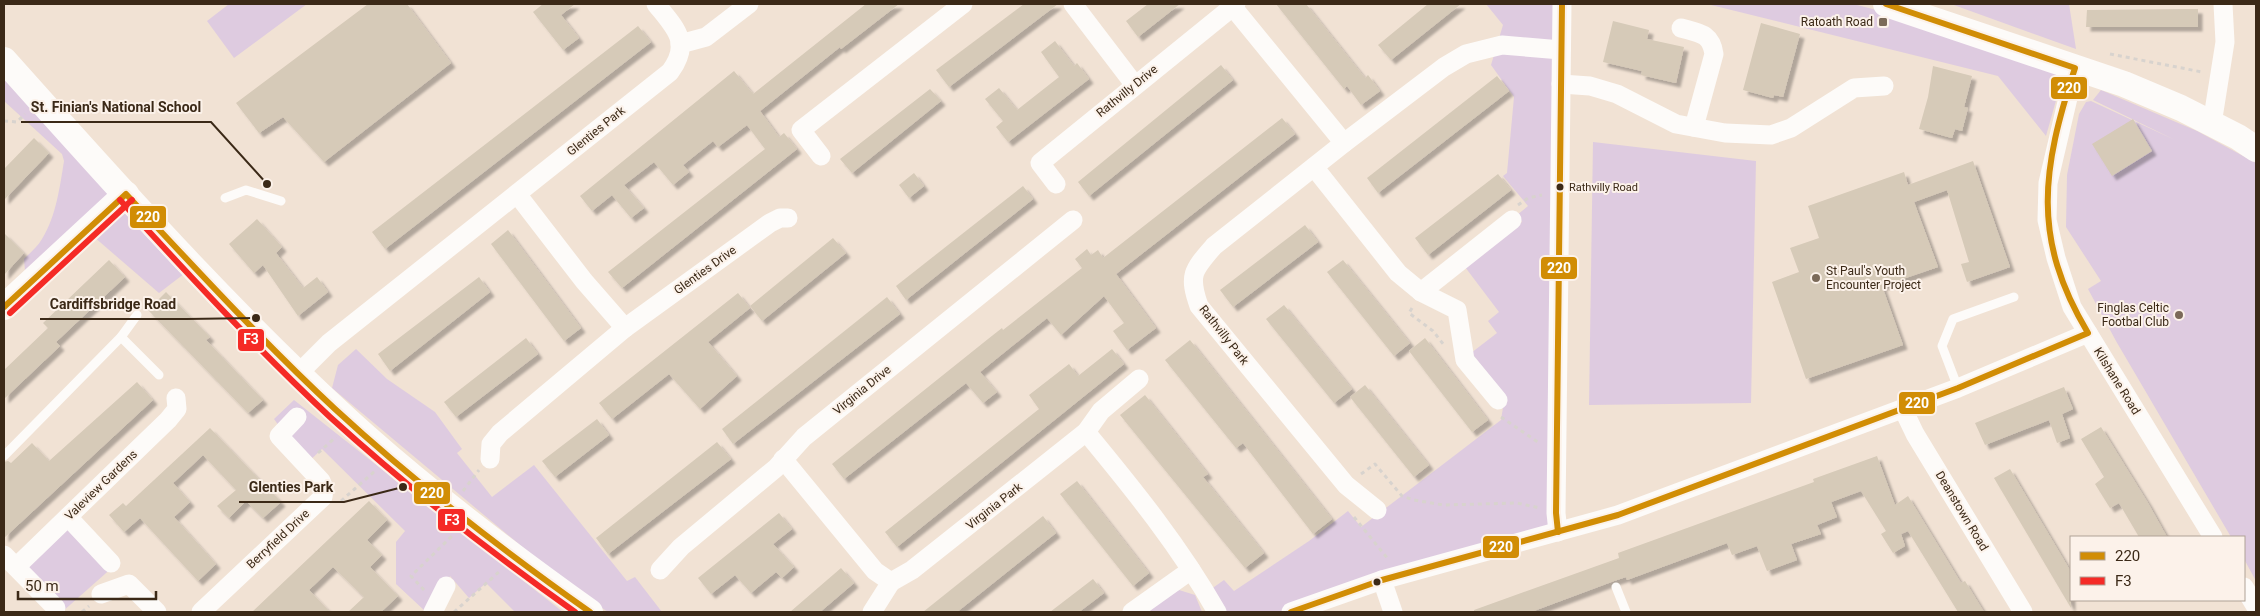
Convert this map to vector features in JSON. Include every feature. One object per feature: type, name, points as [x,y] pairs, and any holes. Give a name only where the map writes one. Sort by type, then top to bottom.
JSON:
[{"type":"main road","points":[[1886,4],[2124,84],[2181,108],[2256,149]]},
{"type":"main road","points":[[4,60],[231,307],[298,374],[390,458],[515,558],[590,612]]},
{"type":"main road","points":[[4,308],[126,194]]},
{"type":"street","points":[[656,4],[678,32],[680,44],[706,37],[749,4]]},
{"type":"street","points":[[822,156],[801,130],[963,4]]},
{"type":"street","points":[[1073,4],[1134,84]]},
{"type":"street","points":[[1558,532],[1556,513],[1562,4]]},
{"type":"street","points":[[2212,124],[2225,42],[2223,4]]},
{"type":"street","points":[[1234,5],[1344,143]]},
{"type":"street","name":"Rathvilly Drive","points":[[1056,184],[1040,163],[1134,84],[1234,5]]},
{"type":"street","points":[[1681,28],[1706,35],[1712,43],[1714,54],[1694,127]]},
{"type":"street","name":"Glenties Park","points":[[298,374],[329,343],[670,72],[677,62],[680,44]]},
{"type":"street","name":"Rathvilly Park","points":[[1377,510],[1346,485],[1199,306],[1192,285],[1197,266],[1214,246],[1444,67],[1466,54],[1502,46],[1561,50]]},
{"type":"street","name":"Kilshane Road","points":[[2074,68],[2048,183],[2047,220],[2056,258],[2072,308],[2212,536]]},
{"type":"street","points":[[1561,84],[1590,86],[1617,94],[1676,124],[1725,133],[1771,135],[1791,128],[1854,88],[1884,86]]},
{"type":"street","points":[[1314,167],[1398,273],[1421,292],[1457,310],[1465,360],[1498,400]]},
{"type":"street","points":[[517,194],[584,281],[624,328]]},
{"type":"street","name":"Glenties Drive","points":[[490,459],[491,444],[500,432],[624,328],[770,223],[780,218],[788,218]]},
{"type":"street","name":"Virginia Drive","points":[[660,570],[681,547],[776,468],[804,437],[1073,220]]},
{"type":"street","points":[[1421,292],[1512,220]]},
{"type":"street","points":[[1291,612],[1382,580],[1618,515],[1958,388],[2088,333]]},
{"type":"street","points":[[1139,379],[1101,411],[1086,432],[1155,516],[1217,612]]},
{"type":"street","name":"Valeview Gardens","points":[[56,608],[10,561],[68,517],[168,420],[177,409],[176,398]]},
{"type":"street","name":"Deanstown Road","points":[[1903,409],[1915,434],[2022,612]]},
{"type":"street","points":[[297,417],[279,436],[321,481],[324,488],[323,497]]},
{"type":"street","name":"Virginia Park","points":[[891,582],[912,570],[1086,432]]},
{"type":"street","points":[[783,460],[875,570],[891,582],[872,612]]},
{"type":"street","name":"Berryfield Drive","points":[[201,612],[323,497]]},
{"type":"street","points":[[68,517],[111,563]]},
{"type":"street","points":[[1132,612],[1191,570]]},
{"type":"street","points":[[1382,580],[1393,612]]},
{"type":"street","points":[[101,594],[128,584],[157,612]]},
{"type":"street","points":[[429,606],[446,586]]},
{"type":"street","points":[[2245,589],[2256,607]]},
{"type":"lane","points":[[225,198],[246,190],[281,201]]},
{"type":"lane","points":[[1958,388],[1942,346],[1953,319],[2014,297]]},
{"type":"lane","points":[[4,456],[121,337],[137,315]]},
{"type":"lane","points":[[121,337],[159,375]]},
{"type":"lane","points":[[1616,587],[1626,612]]},
{"type":"path","points":[[2103,53],[2220,75]]},
{"type":"path","points":[[1512,220],[1510,210],[1528,198],[1560,193]]},
{"type":"path","points":[[307,464],[351,423]]},
{"type":"path","points":[[323,497],[342,502],[390,458]]},
{"type":"path","points":[[429,606],[425,591],[411,576],[460,515],[473,476],[490,459]]},
{"type":"path","points":[[1346,485],[1375,464],[1405,498],[1443,505],[1517,502],[1556,513]]},
{"type":"path","points":[[1348,509],[1401,575]]},
{"type":"path","points":[[454,612],[515,558]]},
{"type":"shaded area","points":[[229,4],[307,4],[234,58],[207,21]]},
{"type":"shaded area","points":[[1486,4],[1562,4],[1557,532],[1289,612],[1218,612],[1207,592],[1224,580],[1234,591],[1309,541],[1348,511],[1361,527],[1501,420],[1505,395],[1471,353],[1497,333],[1488,321],[1499,312],[1465,267],[1522,222],[1517,215],[1528,206],[1503,176],[1507,173],[1514,97],[1491,65],[1503,25]]},
{"type":"shaded area","points":[[1707,4],[1853,4],[1909,18],[2060,75],[2059,90],[2046,136],[1998,76]]},
{"type":"shaded area","points":[[1951,4],[2069,4],[2076,49]]},
{"type":"shaded area","points":[[4,71],[124,193],[26,283],[24,259],[40,242],[51,221],[57,201],[64,161],[62,154],[4,101]]},
{"type":"shaded area","name":"Finglas Celtic Footbal Club","points":[[2101,90],[2197,131],[2256,163],[2256,581],[2245,561],[2245,536],[2230,536],[2116,341],[2088,289],[2101,281],[2066,227],[2067,175],[2079,114],[2086,102],[2091,101],[2175,140],[2093,100]]},
{"type":"shaded area","points":[[1593,142],[1756,161],[1751,403],[1589,405]]},
{"type":"shaded area","points":[[115,204],[193,267],[159,293],[86,230]]},
{"type":"shaded area","points":[[356,349],[387,379],[435,412],[462,449],[457,453],[492,497],[534,465],[627,581],[635,577],[662,612],[608,612],[569,586],[332,388],[338,365]]},
{"type":"shaded area","points":[[294,400],[563,612],[515,612],[486,583],[469,598],[450,576],[438,604],[426,612],[396,584],[396,542],[405,531],[322,449],[306,464],[274,419]]},
{"type":"shaded area","points":[[68,518],[114,566],[62,612],[18,566]]},
{"type":"shaded area","points":[[1179,590],[1195,595],[1202,612],[1136,612]]},
{"type":"building","points":[[368,4],[407,4],[451,63],[324,162],[283,117],[259,133],[236,103]]},
{"type":"building","points":[[543,4],[575,4],[561,15],[579,38],[563,50],[533,12]]},
{"type":"building","points":[[866,4],[899,4],[841,49],[840,47],[760,111],[779,137],[784,133],[797,149],[622,288],[608,272],[765,149],[747,125],[718,147],[713,141],[683,165],[689,172],[673,185],[654,162],[624,185],[644,208],[631,218],[612,195],[592,211],[580,196],[734,71],[753,94]]},
{"type":"building","points":[[1024,4],[1058,4],[949,87],[936,70]]},
{"type":"building","points":[[1148,4],[1180,4],[1138,37],[1126,21]]},
{"type":"building","points":[[1276,4],[1306,4],[1365,78],[1368,75],[1380,91],[1361,105],[1347,86],[1344,89]]},
{"type":"building","points":[[1428,4],[1461,4],[1391,60],[1378,45]]},
{"type":"building","points":[[2198,9],[2198,27],[2086,27],[2087,10]]},
{"type":"building","points":[[1613,21],[1649,30],[1647,39],[1684,47],[1676,83],[1641,75],[1642,71],[1603,62]]},
{"type":"building","points":[[1761,23],[1800,34],[1783,97],[1774,95],[1773,98],[1743,90]]},
{"type":"building","points":[[638,26],[651,42],[385,249],[372,232]]},
{"type":"building","points":[[1055,41],[1074,66],[1077,63],[1089,79],[1008,142],[996,127],[1003,121],[985,99],[999,88],[1017,110],[1059,77],[1041,52]]},
{"type":"building","points":[[1221,65],[1233,80],[1089,196],[1078,182]]},
{"type":"building","points":[[1933,66],[1972,76],[1964,107],[1968,108],[1962,131],[1955,129],[1952,138],[1919,129],[1928,97]]},
{"type":"building","points":[[1497,76],[1509,91],[1378,193],[1367,178]]},
{"type":"building","points":[[930,89],[941,101],[852,173],[840,159]]},
{"type":"building","points":[[1282,118],[1295,134],[1116,274],[1156,328],[1127,350],[1113,331],[1124,323],[1104,296],[1061,335],[1047,318],[980,372],[997,392],[983,403],[966,383],[844,479],[832,464],[1002,328],[1003,330],[1082,268],[1075,259],[1087,249],[1091,255],[1098,250],[1103,258]]},
{"type":"building","points":[[2133,119],[2152,151],[2112,176],[2092,144]]},
{"type":"building","points":[[34,138],[49,153],[4,200],[4,169]]},
{"type":"building","points":[[1973,161],[2010,267],[1967,282],[1961,264],[1969,262],[1947,190],[1914,202],[1938,267],[1882,286],[1903,345],[1806,379],[1772,282],[1799,272],[1790,248],[1819,238],[1808,206],[1904,172],[1908,185]]},
{"type":"building","points":[[914,173],[924,186],[909,198],[899,185]]},
{"type":"building","points":[[1498,174],[1511,190],[1428,255],[1415,238]]},
{"type":"building","points":[[1023,186],[1033,199],[906,300],[896,286]]},
{"type":"building","points":[[257,219],[282,247],[276,253],[303,288],[317,277],[328,292],[298,316],[263,265],[254,273],[229,244]]},
{"type":"building","points":[[1305,225],[1318,242],[1233,307],[1220,290]]},
{"type":"building","points":[[508,230],[581,328],[564,341],[491,244]]},
{"type":"building","points":[[4,233],[24,253],[4,275]]},
{"type":"building","points":[[833,238],[846,253],[762,321],[750,306]]},
{"type":"building","points":[[109,260],[125,277],[56,342],[60,346],[4,399],[4,370],[48,328],[43,323]]},
{"type":"building","points":[[1343,260],[1410,343],[1394,356],[1327,272]]},
{"type":"building","points":[[479,277],[490,292],[390,371],[378,354]]},
{"type":"building","points":[[166,292],[210,337],[206,340],[263,400],[248,413],[148,310]]},
{"type":"building","points":[[738,293],[750,308],[708,342],[737,376],[700,409],[669,374],[612,419],[599,403]]},
{"type":"building","points":[[887,297],[900,314],[733,444],[722,429]]},
{"type":"building","points":[[1284,305],[1352,389],[1334,403],[1266,319]]},
{"type":"building","points":[[526,338],[538,354],[456,417],[444,402]]},
{"type":"building","points":[[1425,338],[1488,420],[1472,432],[1409,351]]},
{"type":"building","points":[[1190,340],[1332,519],[1313,534],[1243,443],[1236,448],[1165,360]]},
{"type":"building","points":[[1112,349],[1124,364],[897,547],[885,532],[1039,409],[1029,395],[1069,364],[1078,376]]},
{"type":"building","points":[[137,382],[153,400],[4,538],[4,462],[8,461],[11,463],[32,443],[49,461]]},
{"type":"building","points":[[1365,385],[1429,465],[1414,477],[1350,397]]},
{"type":"building","points":[[2064,387],[2073,409],[2062,414],[2070,438],[2057,443],[2049,420],[1985,445],[1975,423]]},
{"type":"building","points":[[1145,395],[1208,474],[1203,477],[1264,553],[1245,568],[1120,415]]},
{"type":"building","points":[[597,419],[609,435],[555,477],[542,461]]},
{"type":"building","points":[[2101,427],[2166,536],[2138,536],[2119,503],[2110,508],[2095,484],[2104,477],[2081,439]]},
{"type":"building","points":[[210,428],[281,502],[263,518],[246,501],[229,518],[217,506],[236,490],[203,455],[173,483],[190,502],[174,517],[216,564],[198,581],[140,518],[124,532],[109,515],[123,503],[126,506]]},
{"type":"building","points":[[717,442],[731,459],[608,554],[596,538]]},
{"type":"building","points":[[1877,456],[1895,505],[1908,496],[1961,583],[1965,581],[1984,612],[1958,612],[1908,531],[1901,534],[1905,546],[1893,553],[1881,534],[1886,531],[1861,491],[1831,502],[1837,517],[1817,525],[1821,534],[1791,544],[1797,560],[1767,571],[1757,546],[1732,555],[1727,543],[1627,580],[1626,577],[1614,581],[1531,612],[1474,612],[1474,610],[1619,558],[1618,553],[1814,482],[1813,479]]},
{"type":"building","points":[[2010,469],[2070,570],[2071,608],[1994,478]]},
{"type":"building","points":[[1077,481],[1149,573],[1133,586],[1060,494]]},
{"type":"building","points":[[369,501],[387,520],[367,540],[382,555],[370,567],[398,596],[381,612],[348,612],[364,597],[333,567],[309,590],[330,612],[252,612]]},
{"type":"building","points":[[779,513],[792,529],[773,544],[794,567],[782,578],[776,572],[751,593],[735,575],[711,594],[698,578]]},
{"type":"building","points":[[1043,516],[1056,533],[957,612],[923,612]]},
{"type":"building","points":[[841,568],[854,583],[820,612],[790,612]]},
{"type":"building","points":[[1093,579],[1104,593],[1079,612],[1050,612]]},
{"type":"transit line","name":"220","points":[[1558,532],[1556,513],[1562,4]]},
{"type":"transit line","name":"220","points":[[1291,612],[1382,580],[1618,515],[1958,388],[2088,333],[2070,298],[2057,266],[2050,234],[2048,203],[2055,139],[2075,68],[1886,4]]},
{"type":"transit line","name":"220","points":[[4,307],[126,194],[255,330],[335,409],[459,515],[590,612]]},
{"type":"transit line","name":"F3","points":[[120,200],[249,338],[330,417],[389,469],[450,518],[575,612]]},
{"type":"transit line","name":"F3","points":[[10,313],[132,200]]},
{"type":"place","name":"Ratoath Road","points":[[1883,22]]},
{"type":"place","name":"St. Finian's National School","points":[[267,184]]},
{"type":"place","name":"Rathvilly Road","points":[[1560,187]]},
{"type":"place","name":"St Paul's Youth Encounter Project","points":[[1816,278]]},
{"type":"place","name":"Finglas Celtic Footbal Club","points":[[2179,315]]},
{"type":"place","name":"Cardiffsbridge Road","points":[[256,318]]},
{"type":"place","name":"Glenties Park","points":[[403,487]]}]
